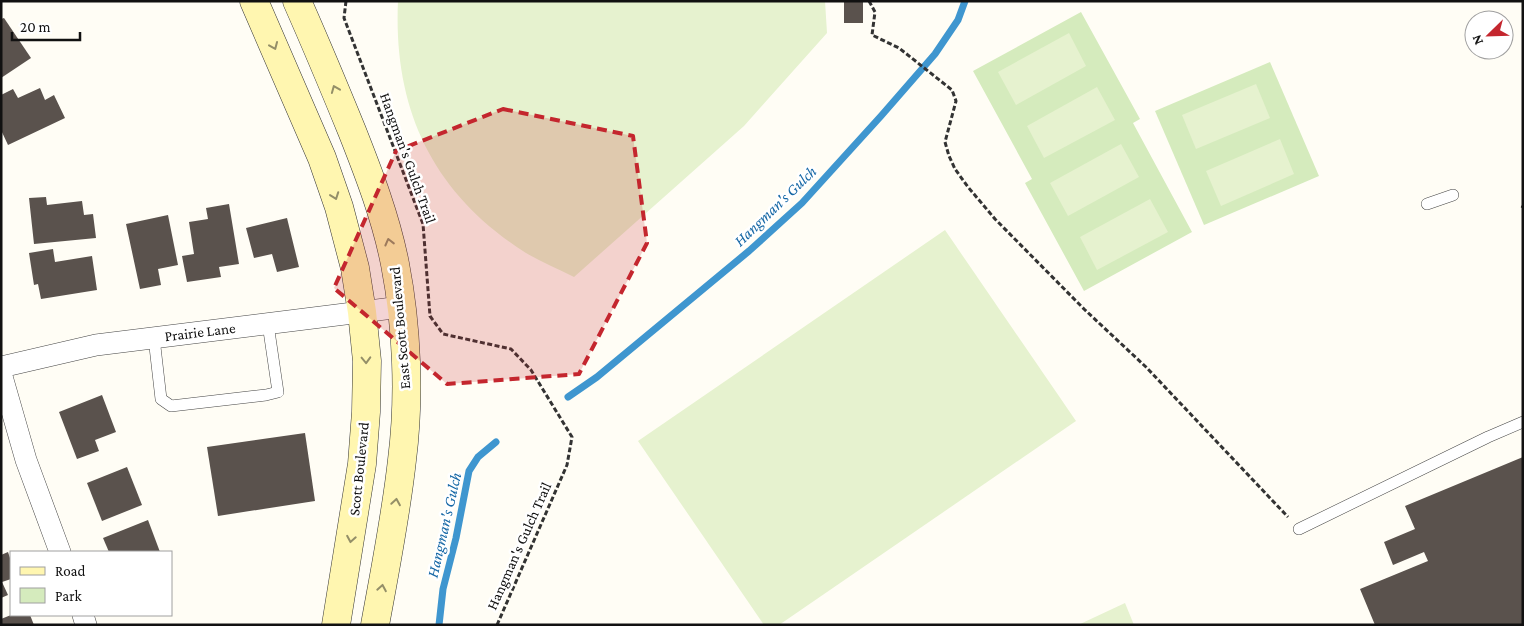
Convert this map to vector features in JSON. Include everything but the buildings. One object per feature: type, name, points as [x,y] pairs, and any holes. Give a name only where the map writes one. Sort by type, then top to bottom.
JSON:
[{"type":"street","points":[[254,1],[322,158],[339,207],[355,268],[362,312]]},
{"type":"street","name":"East Scott Boulevard","points":[[297,1],[359,149],[381,210],[395,263],[401,307],[406,413],[402,460],[375,625]]},
{"type":"street","name":"Prairie Lane","points":[[1,366],[96,345],[401,307]]},
{"type":"street","name":"Scott Boulevard","points":[[336,625],[362,464],[367,361],[362,312]]},
{"type":"street","points":[[1,373],[26,460],[60,551]]},
{"type":"lane","points":[[1427,204],[1453,195]]},
{"type":"lane","points":[[154,338],[161,399],[172,406],[266,395],[278,392],[268,324]]},
{"type":"lane","points":[[1299,529],[1488,437],[1523,422]]},
{"type":"path","name":"Hangman's Gulch Trail","points":[[346,1],[344,18],[423,224],[430,316],[442,334],[510,349],[531,370],[572,437],[567,464],[497,625]]},
{"type":"path","points":[[869,1],[875,12],[872,35],[899,48],[952,90],[956,101],[945,142],[956,170],[968,187],[995,220],[1084,309],[1146,367],[1299,529]]},
{"type":"highlighted area","points":[[503,109],[633,136],[647,243],[579,374],[447,384],[334,288],[396,151]]},
{"type":"green space","points":[[398,1],[825,1],[827,33],[744,126],[574,277],[526,253],[494,230],[466,204],[443,176],[425,146],[412,113],[403,78],[398,41]]},
{"type":"green space","points":[[1081,12],[1140,119],[1133,123],[1192,232],[1084,291],[1025,183],[1032,179],[973,71]]},
{"type":"green space","points":[[1069,33],[1086,66],[1016,105],[998,72]]},
{"type":"green space","points":[[1270,62],[1319,176],[1204,225],[1155,111]]},
{"type":"green space","points":[[1256,84],[1270,118],[1196,149],[1182,115]]},
{"type":"green space","points":[[1097,87],[1115,120],[1044,158],[1027,126]]},
{"type":"green space","points":[[1280,139],[1294,174],[1221,206],[1206,171]]},
{"type":"green space","points":[[1121,144],[1139,177],[1068,216],[1050,183]]},
{"type":"green space","points":[[1150,199],[1168,232],[1097,270],[1080,237]]},
{"type":"green space","points":[[945,230],[1076,421],[779,625],[764,625],[638,441]]},
{"type":"green space","points":[[1125,603],[1134,625],[1078,625]]},
{"type":"waterway","name":"Hangman's Gulch","points":[[568,397],[597,377],[749,251],[802,203],[935,54],[958,20],[965,1]]},
{"type":"waterway","name":"Hangman's Gulch","points":[[439,625],[443,589],[456,538],[469,471],[478,457],[496,442]]}]
